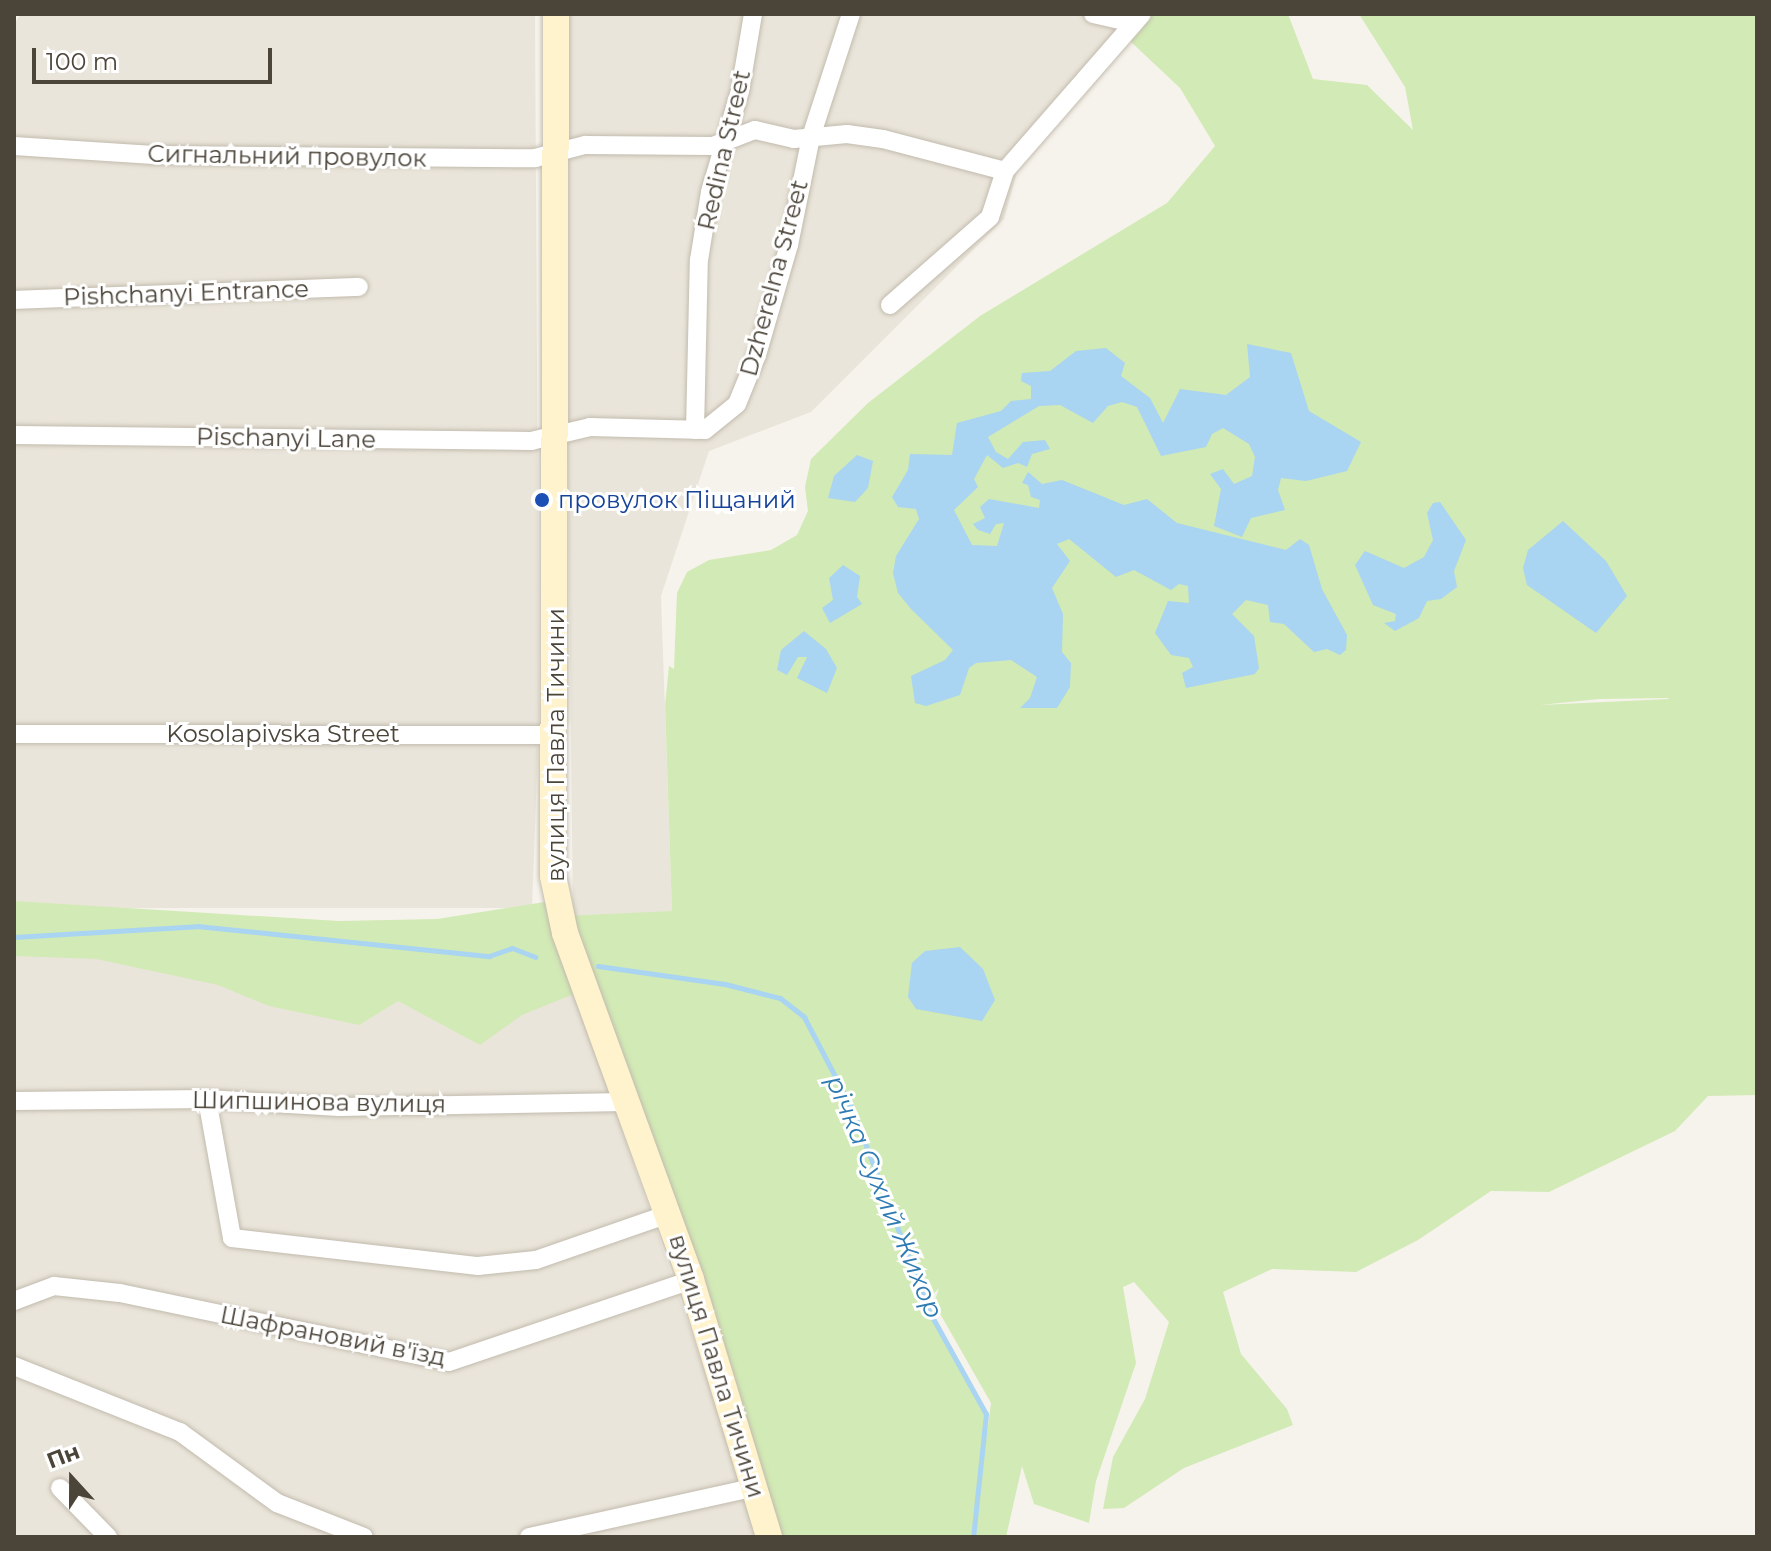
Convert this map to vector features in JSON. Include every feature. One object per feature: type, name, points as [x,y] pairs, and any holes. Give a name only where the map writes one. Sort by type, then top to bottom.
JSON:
[{"type":"main road","name":"вулиця Павла Тичини","points":[[556,14],[559,152],[553,876],[565,933],[669,1214],[757,1487],[769,1537]]},
{"type":"street","name":"Redina Street","points":[[695,430],[699,260],[753,14]]},
{"type":"street","name":"Dzherelna Street","points":[[557,437],[590,427],[695,430],[722,420],[737,404],[757,355],[789,245],[811,137],[851,14]]},
{"type":"street","points":[[1093,14],[1138,18]]},
{"type":"street","points":[[890,305],[990,217],[1005,171],[1138,18]]},
{"type":"street","name":"Сигнальний провулок","points":[[14,146],[170,155],[535,158],[585,145],[673,150],[725,141],[755,130],[811,137],[847,134],[883,139],[1005,171]]},
{"type":"street","name":"Pishchanyi Entrance","points":[[14,300],[359,287]]},
{"type":"street","name":"Pischanyi Lane","points":[[14,435],[515,441],[557,437]]},
{"type":"street","name":"Kosolapivska Street","points":[[14,734],[553,735]]},
{"type":"street","points":[[207,1099],[232,1238],[478,1266],[536,1260],[669,1214]]},
{"type":"street","name":"Шипшинова вулиця","points":[[14,1101],[207,1099],[339,1107],[625,1102]]},
{"type":"street","name":"Шафрановий в'їзд","points":[[14,1301],[54,1286],[120,1293],[449,1362],[691,1280]]},
{"type":"street","points":[[14,1366],[180,1432],[277,1503],[364,1537]]},
{"type":"street","points":[[529,1537],[757,1487]]},
{"type":"street","points":[[60,1488],[108,1537]]},
{"type":"shaded area","points":[[21,14],[535,14],[539,717],[532,908],[14,908],[14,24]]},
{"type":"shaded area","points":[[563,14],[1150,14],[1018,169],[1004,219],[811,412],[709,451],[661,596],[672,911],[573,921]]},
{"type":"shaded area","points":[[14,947],[571,980],[748,1499],[755,1537],[14,1537]]},
{"type":"green space","points":[[1152,14],[1288,14],[1313,79],[1367,85],[1413,130],[1405,87],[1359,14],[1757,14],[1757,1095],[1708,1096],[1675,1131],[1549,1192],[1491,1191],[1418,1240],[1356,1272],[1272,1269],[1223,1292],[1241,1354],[1287,1409],[1293,1425],[1184,1468],[1124,1508],[1103,1509],[1113,1457],[1145,1399],[1169,1322],[1134,1282],[1123,1287],[1136,1363],[1096,1481],[1089,1523],[1034,1504],[1022,1466],[1006,1537],[973,1537],[991,1403],[934,1303],[939,1288],[925,1303],[986,1414],[972,1537],[769,1537],[757,1487],[574,994],[522,1015],[480,1045],[398,1001],[359,1025],[269,1006],[218,985],[96,959],[14,956],[14,901],[339,921],[437,919],[558,900],[563,916],[672,911],[665,705],[669,666],[674,669],[677,593],[687,572],[709,560],[771,550],[797,535],[808,511],[805,487],[811,459],[868,403],[980,316],[1167,203],[1215,146],[1180,88],[1129,40]],"holes":[[[1599,699],[1669,699],[1540,705]]]},
{"type":"water","points":[[1247,344],[1291,353],[1309,411],[1361,442],[1347,471],[1306,481],[1281,478],[1278,490],[1285,510],[1251,518],[1242,537],[1214,526],[1221,489],[1210,474],[1223,469],[1234,484],[1252,476],[1255,457],[1249,444],[1223,428],[1212,434],[1206,447],[1161,456],[1137,407],[1122,402],[1108,406],[1093,423],[1060,405],[1039,406],[988,437],[996,452],[1008,459],[1023,442],[1045,440],[1050,449],[1032,454],[1027,467],[1018,463],[1003,468],[987,455],[974,479],[978,487],[954,510],[972,545],[997,546],[1004,523],[996,524],[990,534],[978,530],[973,524],[985,518],[980,507],[989,499],[1039,508],[1040,500],[1031,497],[1028,485],[1022,483],[1028,472],[1042,484],[1062,480],[1124,505],[1147,499],[1177,523],[1286,550],[1300,539],[1309,545],[1322,589],[1347,635],[1346,650],[1340,655],[1327,649],[1314,652],[1284,624],[1270,622],[1268,605],[1246,600],[1232,614],[1254,636],[1259,668],[1255,674],[1186,688],[1182,673],[1193,667],[1189,658],[1171,655],[1155,633],[1168,601],[1189,603],[1188,586],[1179,584],[1171,590],[1134,570],[1116,577],[1069,539],[1057,544],[1070,561],[1052,588],[1063,614],[1062,652],[1071,663],[1070,687],[1057,708],[1020,708],[1030,698],[1037,677],[1011,660],[976,663],[969,668],[960,695],[926,706],[915,703],[911,676],[945,660],[953,650],[898,593],[893,573],[896,556],[919,519],[916,509],[898,507],[892,497],[908,470],[910,454],[952,455],[957,423],[1001,411],[1011,401],[1031,399],[1031,386],[1021,381],[1022,373],[1050,371],[1076,351],[1106,348],[1125,363],[1121,376],[1150,398],[1163,423],[1180,389],[1226,395],[1250,377]]},
{"type":"water","points":[[857,455],[873,461],[868,488],[855,502],[828,498],[834,476]]},
{"type":"water","points":[[1440,502],[1466,540],[1454,571],[1457,587],[1441,599],[1427,601],[1419,618],[1395,631],[1384,623],[1395,621],[1396,614],[1373,605],[1355,565],[1365,551],[1404,568],[1424,557],[1433,540],[1427,513],[1433,503]]},
{"type":"water","points":[[1563,521],[1606,561],[1627,596],[1596,633],[1527,585],[1523,568],[1528,550]]},
{"type":"water","points":[[843,565],[860,576],[857,597],[862,604],[830,623],[822,608],[833,600],[829,578]]},
{"type":"water","points":[[804,631],[826,649],[837,668],[827,693],[797,678],[807,657],[798,657],[787,675],[777,670],[781,650]]},
{"type":"water","points":[[960,947],[983,969],[995,1000],[982,1021],[916,1009],[908,997],[912,963],[925,951]]},
{"type":"waterway","name":"річка Сухий Жихор","points":[[14,937],[197,926],[489,956],[512,948],[535,957]]},
{"type":"waterway","name":"річка Сухий Жихор","points":[[598,966],[725,984],[780,998],[804,1017],[852,1109],[930,1313],[986,1414],[973,1537]]},
{"type":"place","name":"провулок Піщаний","points":[[542,500]]}]
